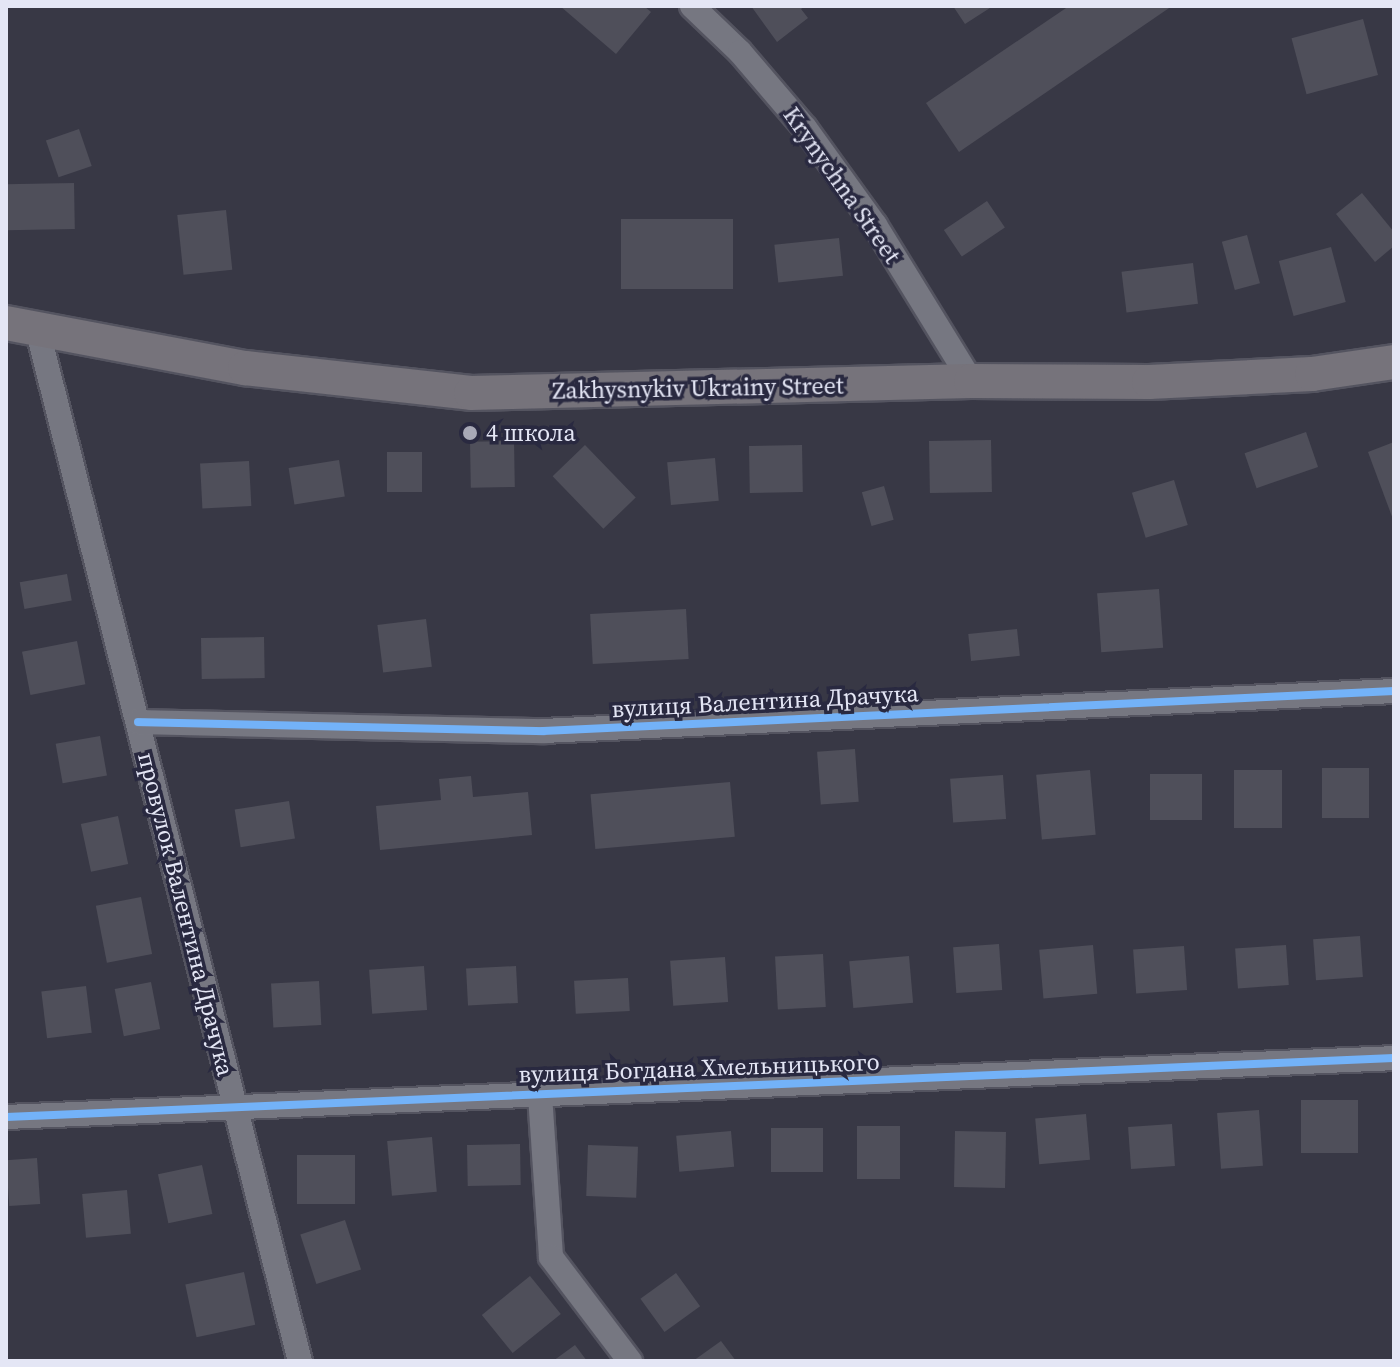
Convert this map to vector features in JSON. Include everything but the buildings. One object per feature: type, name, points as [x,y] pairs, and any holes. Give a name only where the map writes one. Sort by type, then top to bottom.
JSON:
[{"type":"main road","name":"Zakhysnykiv Ukrainy Street","points":[[22,326],[245,368],[471,393],[971,381],[1149,382],[1312,374],[1394,362]]},
{"type":"street","name":"Krynychna Street","points":[[692,6],[740,52],[805,128],[875,225],[971,381]]},
{"type":"street","name":"провулок Валентина Драчука","points":[[22,326],[138,722],[300,1361]]},
{"type":"street","name":"вулиця Валентина Драчука","points":[[138,722],[543,731],[1394,691]]},
{"type":"street","name":"вулиця Богдана Хмельницького","points":[[6,1117],[1394,1058]]},
{"type":"street","points":[[540,1095],[551,1257],[630,1361]]},
{"type":"cycle path","points":[[138,722],[543,731],[1394,691]]},
{"type":"cycle path","points":[[6,1117],[1394,1058]]},
{"type":"place","name":"4 школа","points":[[470,433]]}]
